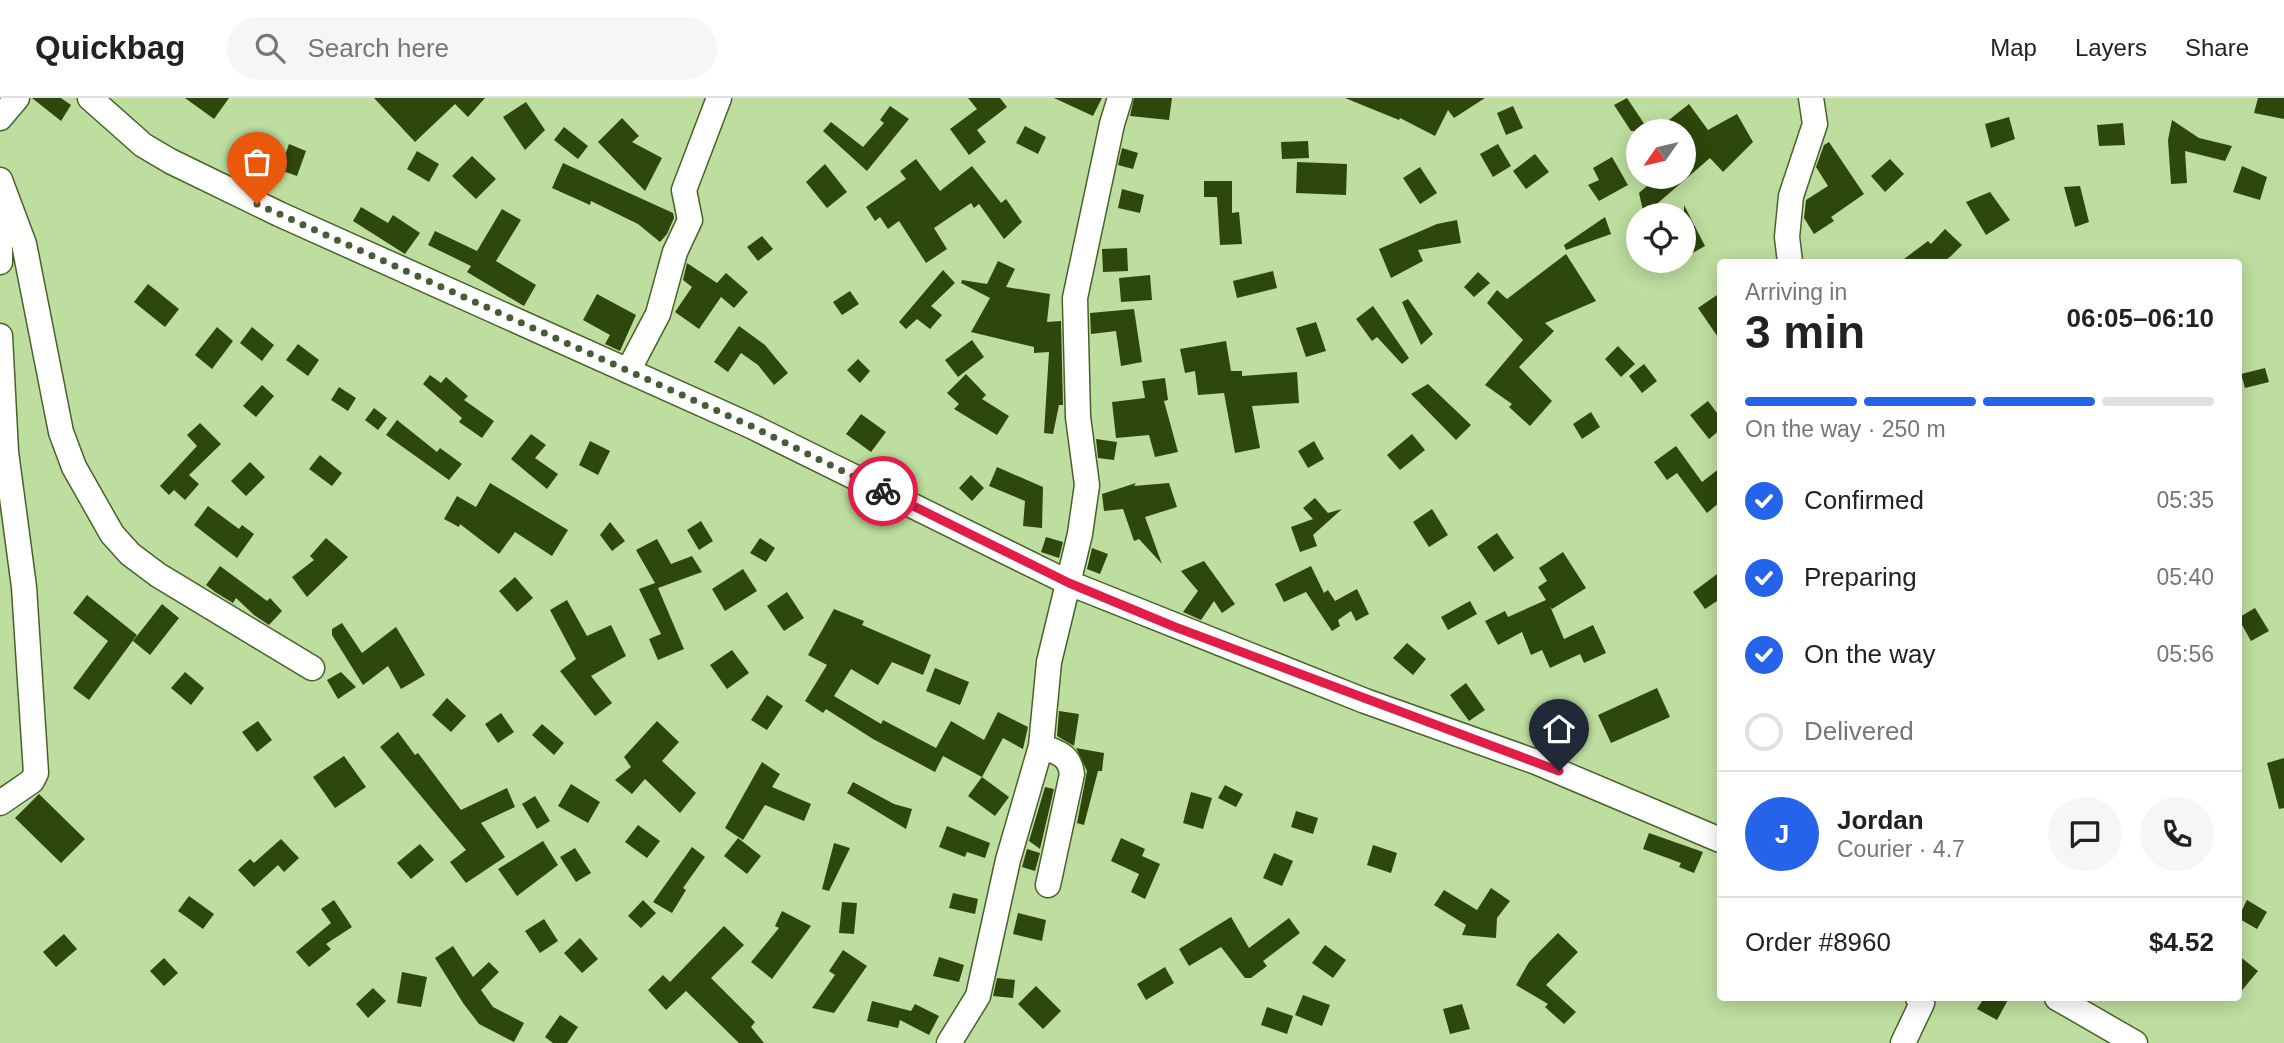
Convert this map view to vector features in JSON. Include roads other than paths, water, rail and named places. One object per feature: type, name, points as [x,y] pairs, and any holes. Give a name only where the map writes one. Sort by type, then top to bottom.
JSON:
[{"type":"street","points":[[0,118],[17,98]]},
{"type":"street","points":[[90,98],[143,145],[170,161],[279,214],[751,426],[1069,583],[1327,686],[1536,762],[1717,839]]},
{"type":"street","points":[[628,370],[658,314],[675,252],[690,219],[684,190],[719,98]]},
{"type":"street","points":[[949,1043],[978,996],[1008,860],[1041,746],[1049,662],[1069,583],[1069,570],[1080,534],[1087,485],[1078,417],[1075,298],[1120,98]]},
{"type":"street","points":[[1790,259],[1787,237],[1791,196],[1815,124],[1811,98]]},
{"type":"street","points":[[0,180],[22,237],[61,432],[74,467],[112,534],[130,554],[158,575],[312,667]]},
{"type":"street","points":[[0,202],[0,262]]},
{"type":"street","points":[[0,336],[5,443],[24,587],[36,773],[33,781],[0,803]]},
{"type":"street","points":[[1041,746],[1064,755],[1070,762],[1072,774],[1048,885]]},
{"type":"street","points":[[1903,1043],[1922,1003],[1920,1001]]},
{"type":"street","points":[[2062,1001],[2136,1043]]}]
